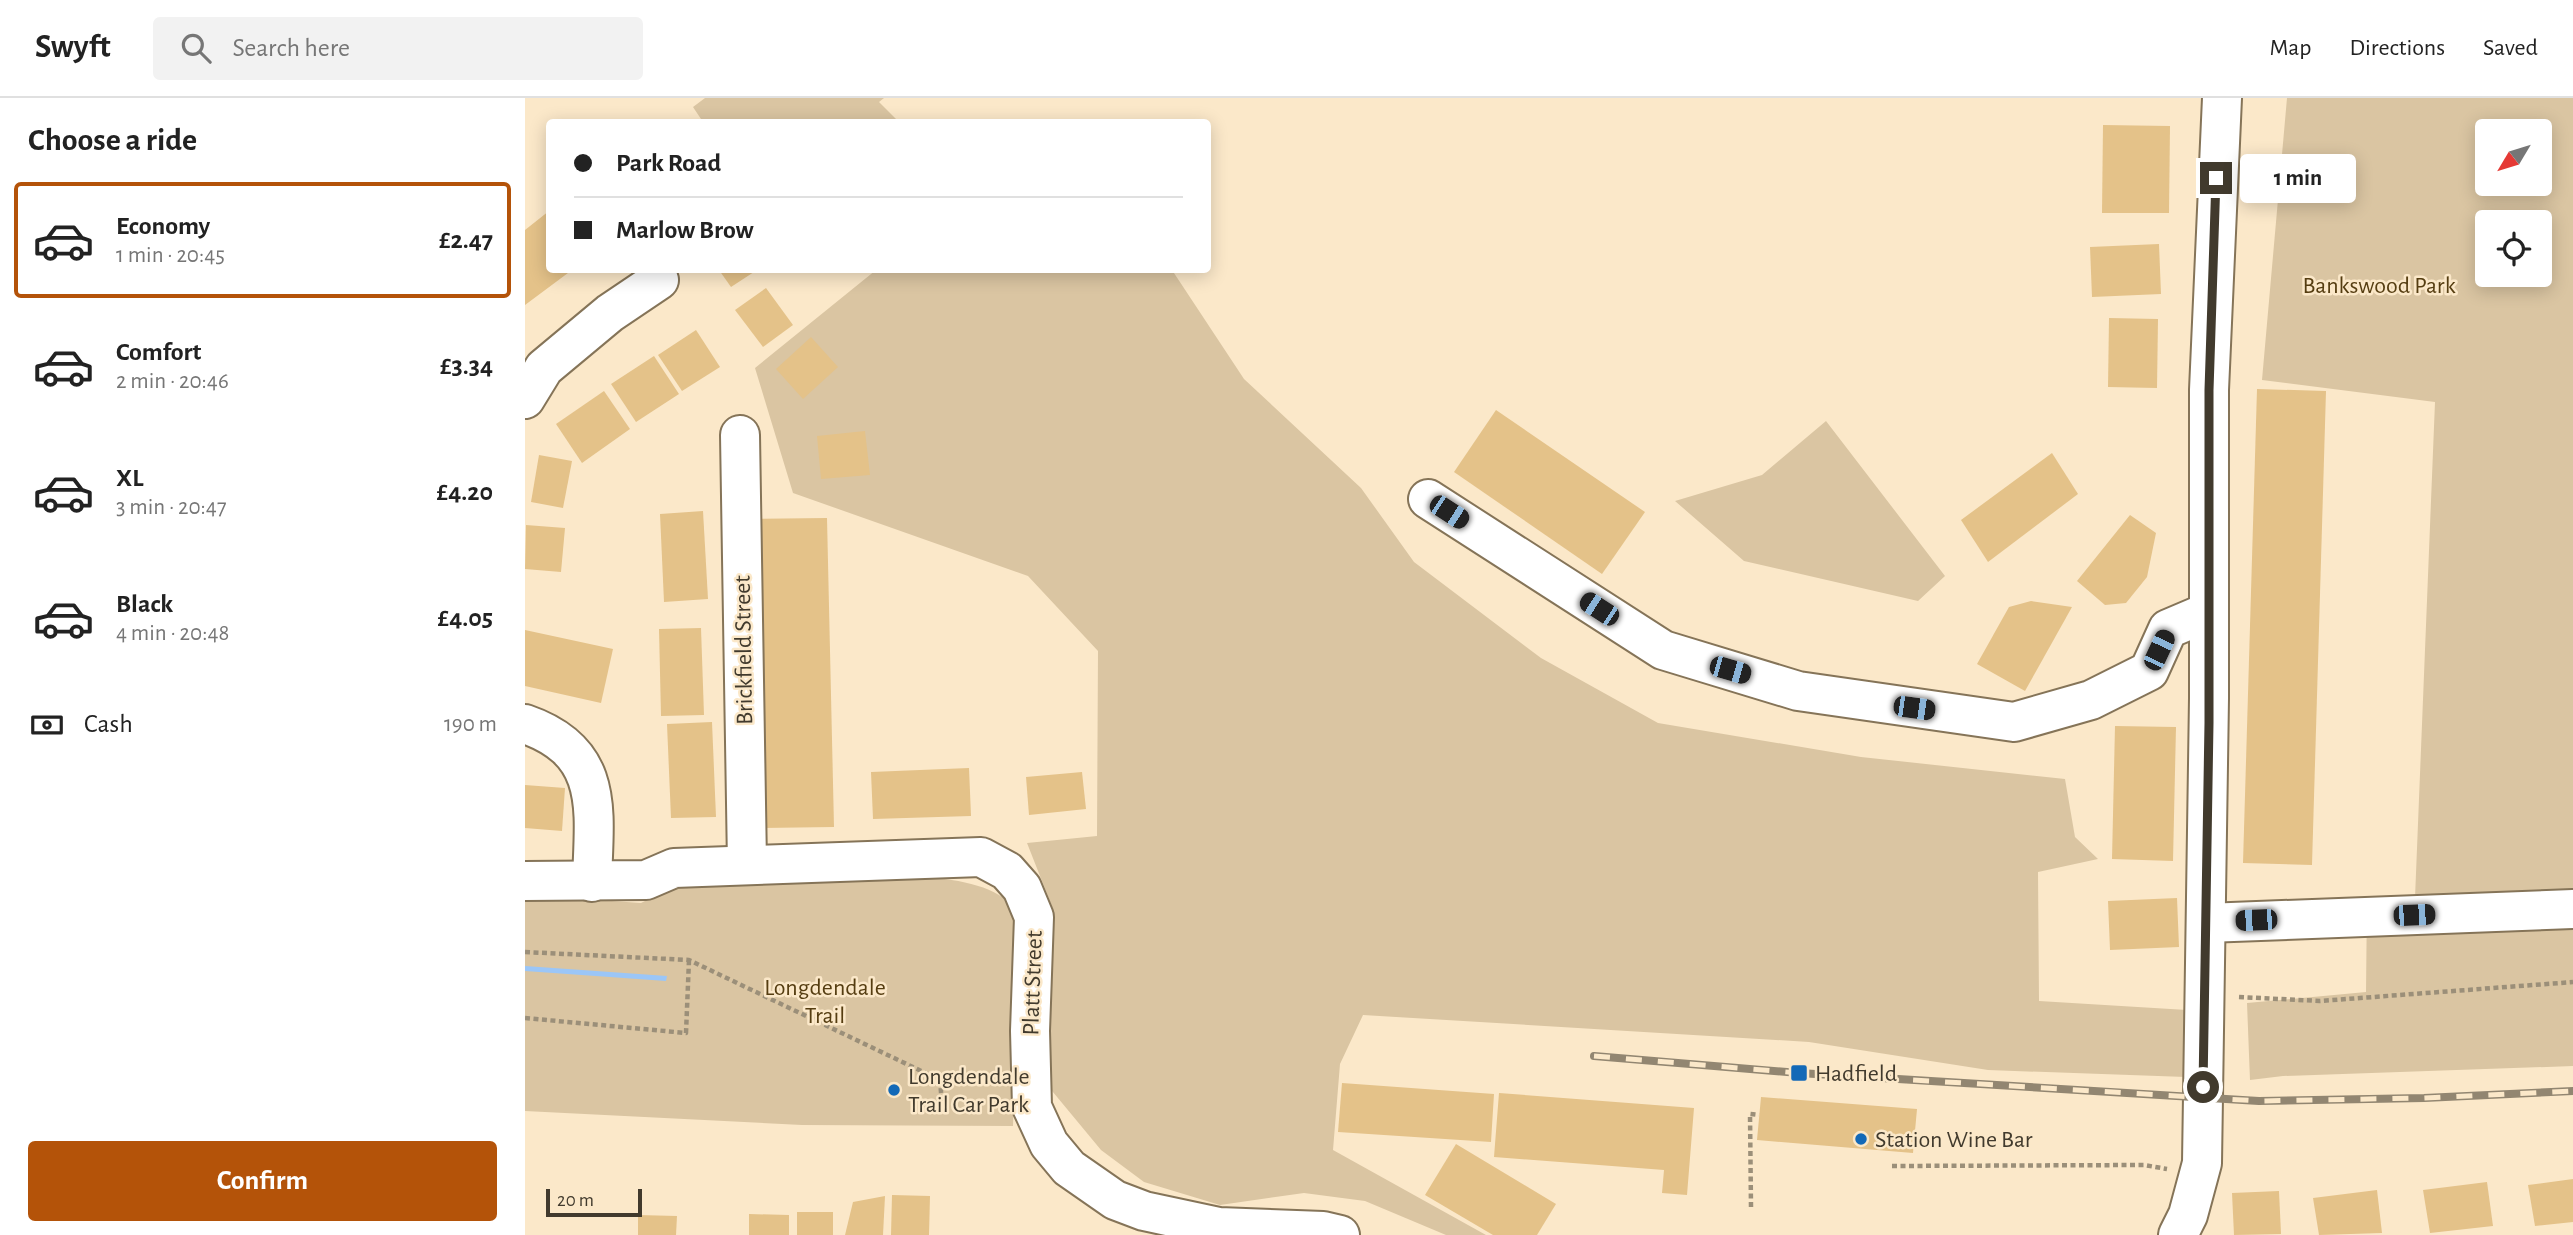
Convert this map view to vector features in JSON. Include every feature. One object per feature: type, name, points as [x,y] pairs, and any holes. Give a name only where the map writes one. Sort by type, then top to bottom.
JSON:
[{"type":"street","points":[[2178,1235],[2201,1169],[2203,1005],[2218,922],[2208,612],[2209,390],[2222,98]]},
{"type":"street","points":[[525,399],[544,368],[611,313],[659,280]]},
{"type":"street","name":"Brickfield Street","points":[[740,435],[747,864]]},
{"type":"street","points":[[1427,499],[1663,650],[1798,691],[1914,708],[2014,722],[2091,700],[2149,671],[2168,629],[2208,612]]},
{"type":"street","points":[[525,724],[553,734],[581,762],[594,804],[593,882]]},
{"type":"street","name":"Platt Street","points":[[525,881],[646,880],[674,868],[981,857],[1007,871],[1022,888],[1034,918],[1030,1031],[1031,1107],[1049,1144],[1069,1168],[1115,1200],[1144,1211],[1219,1231],[1322,1231],[1340,1235]]},
{"type":"street","points":[[2218,922],[2573,909]]},
{"type":"path","points":[[525,952],[689,960],[940,1080],[942,1104]]},
{"type":"path","points":[[525,1018],[686,1033],[689,960]]},
{"type":"path","points":[[2203,1005],[2320,1000],[2573,982]]},
{"type":"path","points":[[1751,1207],[1750,1114],[1759,1115]]},
{"type":"path","points":[[1892,1166],[2144,1165],[2201,1169]]},
{"type":"green space","points":[[705,98],[884,98],[879,102],[896,119],[701,119],[693,107]]},
{"type":"green space","name":"Bankswood Park","points":[[2287,98],[2573,98],[2573,1066],[2283,1076],[2250,1080],[2247,1003],[2366,992],[2367,899],[2415,898],[2435,402],[2262,380]]},
{"type":"green space","points":[[872,273],[1174,273],[1244,379],[1361,488],[1414,562],[1541,658],[1658,723],[1861,757],[2065,779],[2075,837],[2098,859],[2038,872],[2039,1001],[2187,1010],[2186,1077],[1988,1070],[1809,1042],[1363,1015],[1340,1064],[1333,1150],[1486,1235],[1446,1235],[1365,1201],[1304,1193],[1220,1205],[1144,1182],[1101,1150],[1043,1080],[1053,909],[1027,843],[1097,836],[1098,651],[1028,576],[793,493],[755,368]]},
{"type":"green space","points":[[1826,421],[1945,576],[1918,601],[1744,561],[1675,501],[1762,475]]},
{"type":"green space","name":"Longdendale Trail","points":[[912,877],[960,881],[999,895],[1008,903],[1019,921],[1013,1126],[802,1125],[525,1111],[525,895],[641,903],[669,889],[821,878]]},
{"type":"water","points":[[525,966],[667,976],[666,981],[525,971]]},
{"type":"building","points":[[2103,125],[2170,126],[2169,213],[2102,213]]},
{"type":"building","points":[[546,213],[546,273],[568,273],[525,305],[525,230]]},
{"type":"building","points":[[2159,244],[2161,294],[2092,297],[2090,247]]},
{"type":"building","points":[[721,273],[752,273],[731,287]]},
{"type":"building","points":[[766,288],[793,325],[763,347],[735,310]]},
{"type":"building","points":[[2109,318],[2158,319],[2157,388],[2108,387]]},
{"type":"building","points":[[696,330],[720,367],[682,391],[658,355]]},
{"type":"building","points":[[811,337],[838,367],[803,399],[776,369]]},
{"type":"building","points":[[654,356],[679,394],[636,422],[611,384]]},
{"type":"building","points":[[2257,389],[2326,391],[2312,865],[2243,863]]},
{"type":"building","points":[[604,391],[630,429],[582,463],[556,424]]},
{"type":"building","points":[[1496,410],[1645,512],[1602,574],[1454,472]]},
{"type":"building","points":[[865,431],[870,475],[821,479],[817,436]]},
{"type":"building","points":[[2052,453],[2078,494],[1988,562],[1961,520]]},
{"type":"building","points":[[539,455],[572,461],[563,508],[531,502]]},
{"type":"building","points":[[703,511],[708,599],[664,602],[660,514]]},
{"type":"building","points":[[2130,515],[2156,533],[2147,577],[2126,603],[2105,605],[2077,581]]},
{"type":"building","points":[[827,518],[834,827],[758,828],[751,519]]},
{"type":"building","points":[[526,525],[565,528],[561,572],[525,569]]},
{"type":"building","points":[[2031,601],[2072,607],[2025,691],[1977,664],[2009,607]]},
{"type":"building","points":[[701,628],[704,715],[661,716],[659,629]]},
{"type":"building","points":[[525,630],[613,649],[601,703],[525,686]]},
{"type":"building","points":[[712,722],[716,817],[671,818],[667,724]]},
{"type":"building","points":[[2115,726],[2176,727],[2173,861],[2112,859]]},
{"type":"building","points":[[969,768],[971,816],[873,819],[871,772]]},
{"type":"building","points":[[1082,772],[1086,809],[1029,815],[1026,777]]},
{"type":"building","points":[[525,785],[565,788],[562,831],[525,828]]},
{"type":"building","points":[[2177,898],[2179,947],[2110,950],[2108,901]]},
{"type":"building","points":[[1342,1083],[1494,1094],[1491,1142],[1338,1132]]},
{"type":"building","points":[[1499,1093],[1694,1108],[1687,1195],[1662,1193],[1664,1170],[1494,1157]]},
{"type":"building","points":[[1761,1097],[1917,1109],[1913,1153],[1757,1140]]},
{"type":"building","points":[[1456,1144],[1556,1204],[1537,1235],[1493,1235],[1425,1195]]},
{"type":"building","points":[[2573,1179],[2573,1222],[2535,1226],[2528,1185]]},
{"type":"building","points":[[2487,1182],[2493,1226],[2430,1233],[2423,1190]]},
{"type":"building","points":[[2377,1190],[2382,1233],[2319,1235],[2313,1198]]},
{"type":"building","points":[[2279,1191],[2281,1234],[2234,1235],[2232,1193]]},
{"type":"building","points":[[892,1195],[930,1196],[929,1235],[891,1235]]},
{"type":"building","points":[[885,1196],[883,1235],[845,1235],[853,1202]]},
{"type":"building","points":[[797,1212],[833,1212],[833,1235],[797,1235]]},
{"type":"building","points":[[749,1214],[789,1215],[789,1235],[749,1235]]},
{"type":"building","points":[[638,1215],[677,1216],[676,1235],[638,1235]]},
{"type":"railway","points":[[1594,1056],[1799,1073],[2259,1101],[2424,1098],[2573,1091]]},
{"type":"place","name":"Hadfield","points":[[1799,1073]]},
{"type":"place","name":"Longdendale Trail Car Park","points":[[894,1090]]},
{"type":"place","name":"Station Wine Bar","points":[[1861,1139]]},
{"type":"route","points":[[2203,1087],[2209,723],[2209,390],[2216,178]]}]
